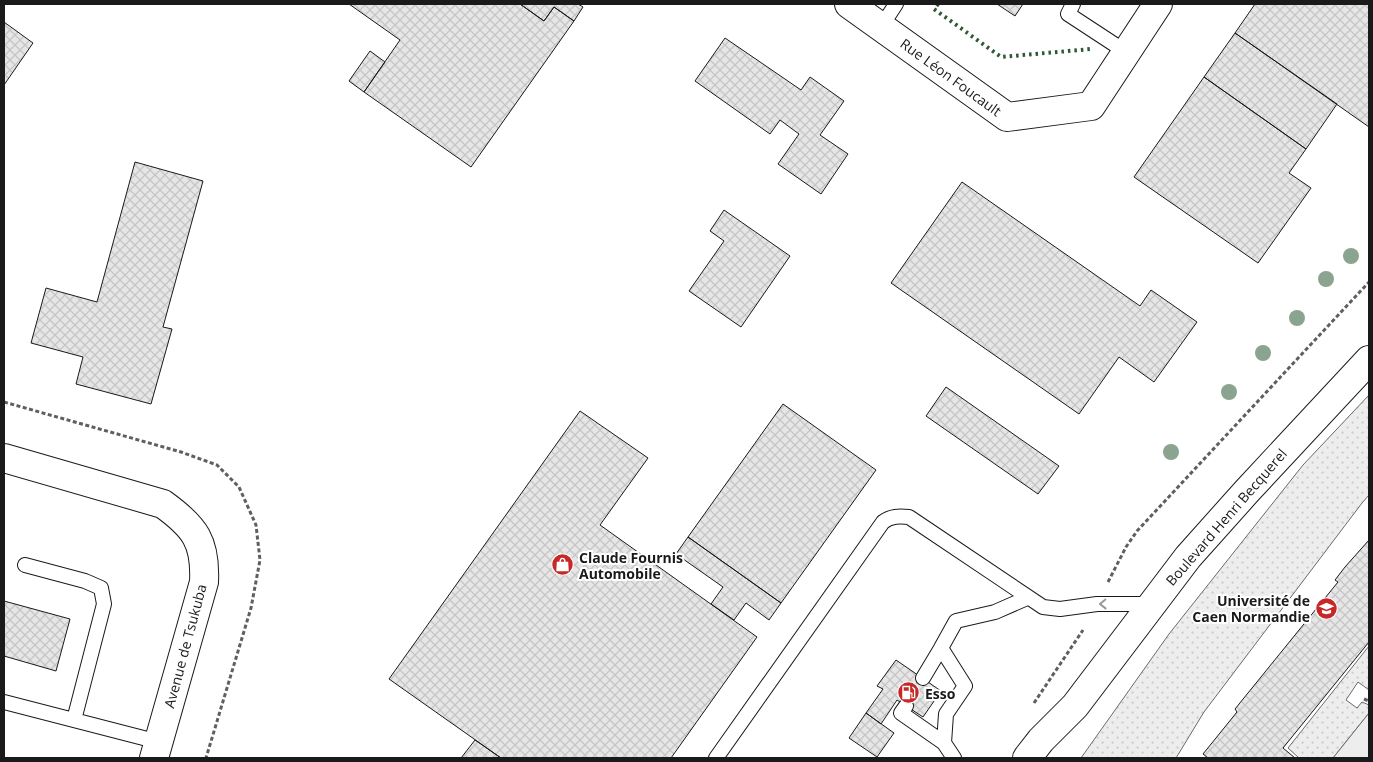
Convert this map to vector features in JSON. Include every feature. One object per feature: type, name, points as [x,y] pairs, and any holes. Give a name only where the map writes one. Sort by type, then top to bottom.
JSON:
[{"type":"street","name":"Rue Léon Foucault","points":[[849,4],[1007,117],[1091,106],[1158,4]]},
{"type":"street","name":"Boulevard Henri Becquerel","points":[[1027,758],[1040,740],[1075,706],[1188,557],[1369,360]]},
{"type":"street","name":"Avenue de Tsukuba","points":[[4,458],[163,504],[180,516],[192,530],[200,544],[205,563],[204,582],[157,750]]},
{"type":"street","name":"Boulevard Henri Becquerel","points":[[1051,758],[1075,706]]},
{"type":"lane","points":[[881,27],[896,4]]},
{"type":"lane","points":[[1074,4],[1068,14],[1126,52]]},
{"type":"lane","points":[[716,758],[877,530],[888,518],[894,516],[909,517],[1043,607],[1060,609],[1097,604],[1152,604]]},
{"type":"lane","points":[[25,566],[84,581],[101,588],[104,604],[74,720]]},
{"type":"lane","points":[[923,678],[956,621],[995,612],[1027,598]]},
{"type":"lane","points":[[941,648],[965,686],[946,714],[944,743]]},
{"type":"lane","points":[[4,702],[74,720],[157,750]]},
{"type":"lane","points":[[906,706],[901,713],[944,743],[954,758]]},
{"type":"path","points":[[1112,576],[1136,530],[1369,282]]},
{"type":"path","points":[[1029,709],[1084,628]]},
{"type":"path","points":[[1364,699],[1369,701]]},
{"type":"shaded area","points":[[1369,395],[1369,495],[1204,712],[1176,758],[1081,758],[1169,634],[1303,465]]},
{"type":"shaded area","points":[[1369,646],[1369,690],[1358,682],[1346,700],[1357,708],[1362,702],[1369,705],[1369,713],[1333,758],[1299,758],[1288,748]]},
{"type":"shaded area","points":[[1369,713],[1369,758],[1333,758]]},
{"type":"building","points":[[349,4],[520,4],[544,21],[554,7],[574,21],[471,167],[364,92],[400,40]]},
{"type":"building","points":[[520,4],[578,4],[583,7],[574,21],[554,7],[544,21]]},
{"type":"building","points":[[997,4],[1023,4],[1015,16]]},
{"type":"building","points":[[1255,4],[1369,4],[1369,127],[1235,33]]},
{"type":"building","points":[[4,22],[33,43],[4,85]]},
{"type":"building","points":[[1235,33],[1337,104],[1306,149],[1204,77]]},
{"type":"building","points":[[725,38],[801,90],[810,77],[844,101],[820,135],[848,154],[821,194],[778,164],[799,134],[780,120],[770,134],[695,81]]},
{"type":"building","points":[[370,51],[385,62],[364,92],[349,81]]},
{"type":"building","points":[[1204,77],[1306,149],[1289,173],[1311,188],[1258,263],[1134,177]]},
{"type":"building","points":[[135,162],[203,181],[163,327],[172,329],[151,404],[76,384],[83,357],[31,343],[46,288],[97,302]]},
{"type":"building","points":[[962,182],[1140,306],[1151,290],[1197,322],[1154,382],[1119,357],[1079,414],[891,283]]},
{"type":"building","points":[[724,210],[790,256],[741,327],[689,291],[724,241],[710,231]]},
{"type":"building","points":[[946,387],[1059,466],[1038,494],[926,416]]},
{"type":"building","points":[[783,404],[876,470],[781,603],[688,537]]},
{"type":"building","name":"Claude Fournis Automobile","points":[[580,411],[648,458],[600,525],[757,637],[671,758],[501,758],[389,679]]},
{"type":"building","points":[[688,537],[781,603],[769,620],[746,603],[734,620],[711,604],[723,587],[676,554]]},
{"type":"building","points":[[1369,540],[1369,642],[1283,748],[1295,758],[1208,758],[1203,754],[1237,712],[1235,709],[1338,582],[1335,580],[1345,567]]},
{"type":"building","points":[[4,601],[70,619],[56,671],[4,656]]},
{"type":"building","points":[[896,660],[941,691],[923,717],[897,700],[881,724],[866,713],[883,689],[877,686]]},
{"type":"building","points":[[866,713],[894,733],[877,757],[849,738]]},
{"type":"building","points":[[475,740],[501,758],[461,758]]},
{"type":"hedge","points":[[938,4],[934,9],[1001,57],[1091,49]]},
{"type":"place","name":"Claude Fournis Automobile","points":[[563,565]]},
{"type":"place","name":"Université de Caen Normandie","points":[[1326,608]]},
{"type":"place","name":"Esso","points":[[909,693]]}]
